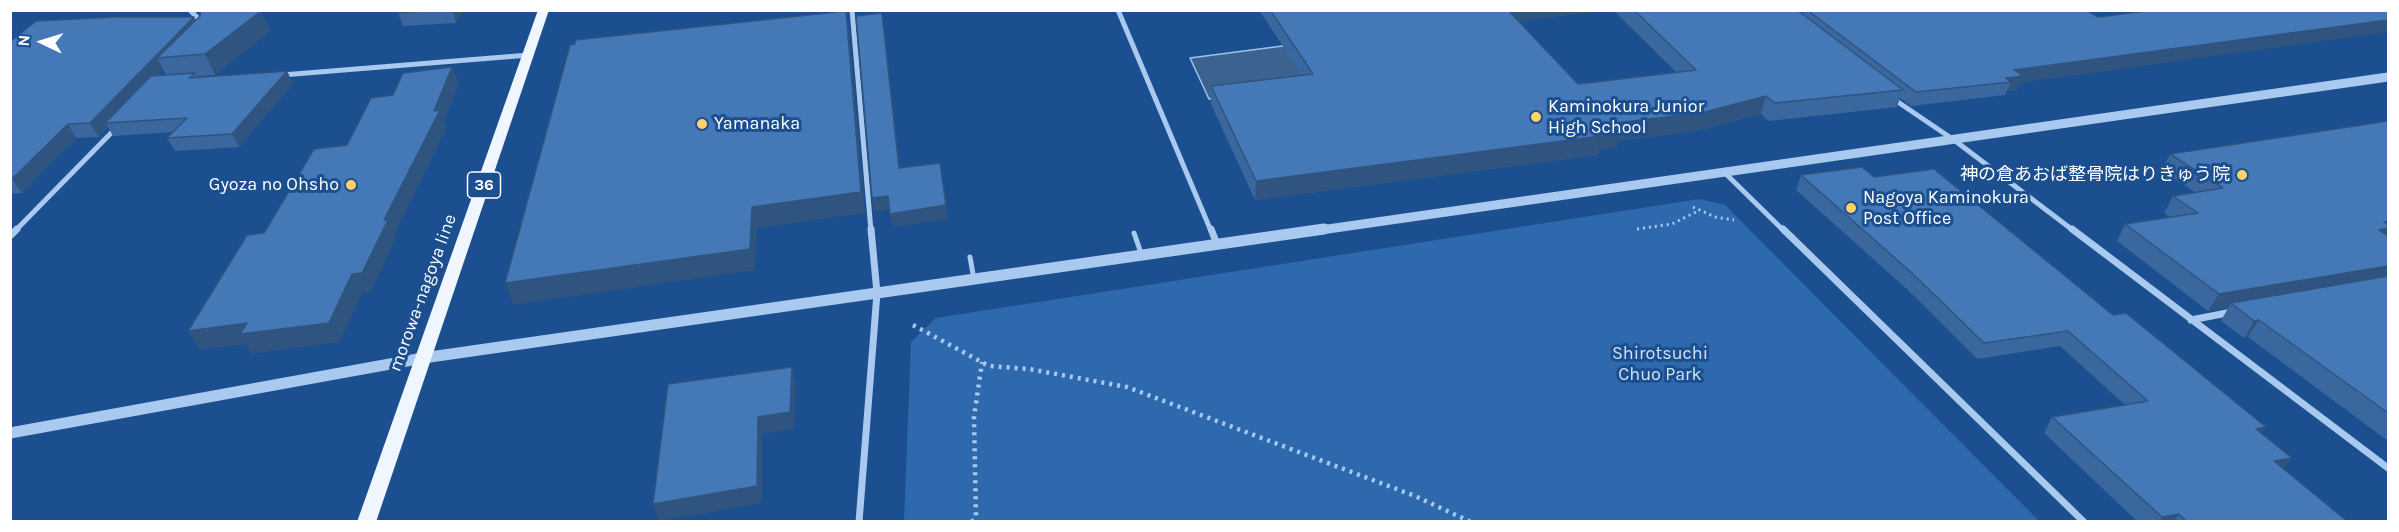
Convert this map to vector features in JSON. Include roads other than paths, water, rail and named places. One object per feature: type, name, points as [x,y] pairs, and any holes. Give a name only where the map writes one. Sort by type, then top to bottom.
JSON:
[{"type":"main road","name":"morowa-nagoya line","points":[[366,522],[402,412],[423,358],[544,10]]},
{"type":"street","points":[[190,10],[202,20],[206,32]]},
{"type":"street","points":[[852,10],[877,293],[859,522]]},
{"type":"street","points":[[1118,10],[1218,245]]},
{"type":"street","points":[[278,75],[530,55]]},
{"type":"street","points":[[10,434],[423,358],[2388,77]]},
{"type":"street","points":[[1888,95],[1954,140],[2388,468]]},
{"type":"street","points":[[10,236],[126,118]]},
{"type":"street","points":[[1724,171],[2084,522]]},
{"type":"street","points":[[2191,320],[2241,311]]},
{"type":"lane","points":[[1134,233],[1141,256]]},
{"type":"lane","points":[[970,257],[974,279]]},
{"type":"place","name":"Kaminokura Junior High School","points":[[1536,117]]},
{"type":"place","name":"Yamanaka","points":[[702,124]]},
{"type":"place","name":"神の倉あおば整骨院はりきゅう院","points":[[2242,175]]},
{"type":"place","name":"Gyoza no Ohsho","points":[[351,185]]},
{"type":"place","name":"Nagoya Kaminokura Post Office","points":[[1851,208]]},
{"type":"park label","name":"Shirotsuchi Chuo Park","points":[[1660,364]]}]
